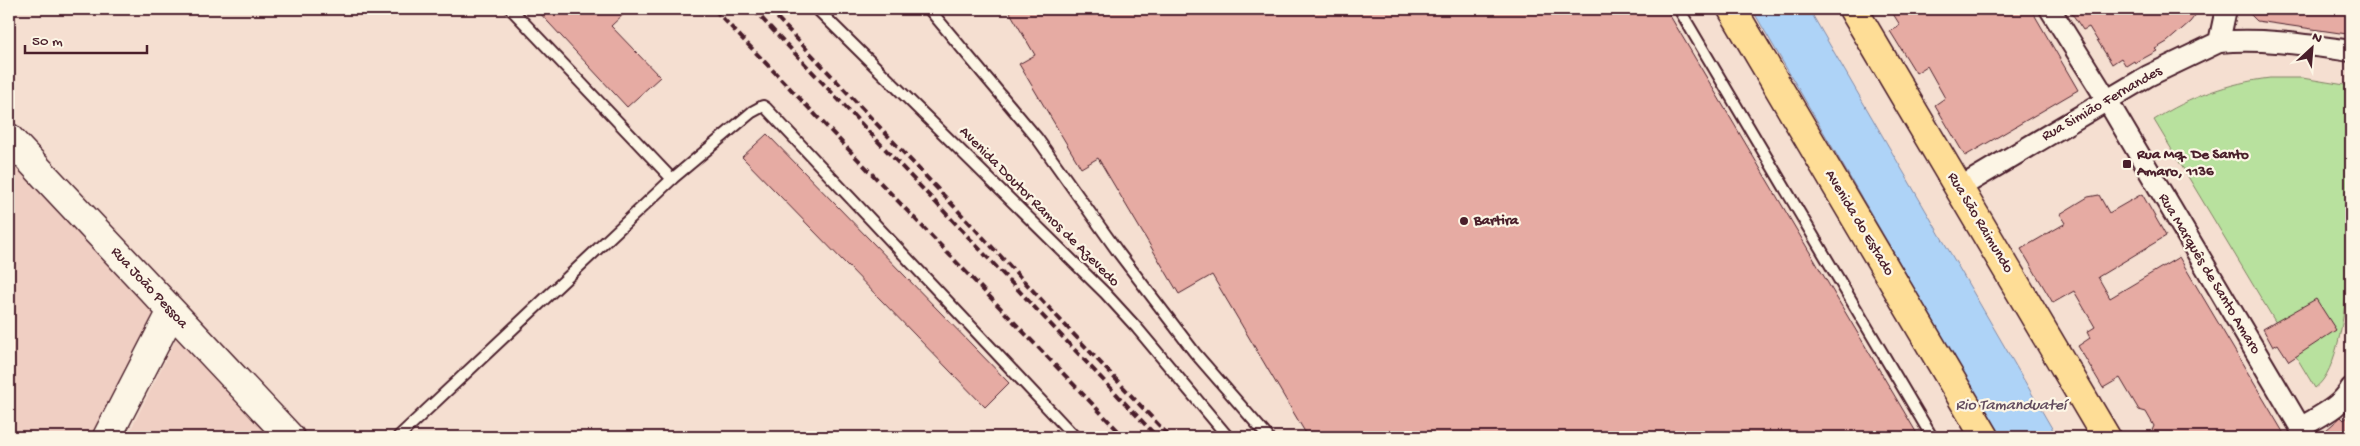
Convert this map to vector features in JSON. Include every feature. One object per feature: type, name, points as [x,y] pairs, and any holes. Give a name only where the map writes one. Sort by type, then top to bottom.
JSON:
[{"type":"highway","name":"Avenida do Estado","points":[[1732,9],[1985,437]]},
{"type":"highway","name":"Rua São Raimundo","points":[[1853,9],[2106,437]]},
{"type":"street","name":"Rua Marquês de Santo Amaro","points":[[2050,9],[2107,100],[2303,432]]},
{"type":"street","points":[[2226,9],[2219,42],[2240,40],[2298,44],[2351,51]]},
{"type":"street","name":"Rua Simião Fernandes","points":[[1959,188],[2148,76],[2219,42]]},
{"type":"street","name":"Rua João Pessoa","points":[[9,138],[171,313],[290,437]]},
{"type":"street","points":[[107,437],[171,313]]},
{"type":"street","points":[[2303,432],[2347,396],[2351,388]]},
{"type":"lane","points":[[511,9],[672,179]]},
{"type":"lane","name":"Avenida Doutor Ramos de Azevedo","points":[[817,9],[1105,293],[1137,328],[1228,437]]},
{"type":"lane","points":[[928,9],[1032,131],[1118,252],[1190,346],[1268,437]]},
{"type":"lane","points":[[1679,9],[1932,437]]},
{"type":"lane","points":[[399,437],[672,179],[759,106],[766,108],[1075,437]]},
{"type":"shaded area","points":[[9,155],[157,313],[95,437],[9,437]]},
{"type":"shaded area","points":[[178,335],[269,437],[127,437]]},
{"type":"green space","points":[[2270,78],[2302,78],[2351,86],[2350,247],[2346,294],[2340,336],[2329,368],[2315,388],[2154,120],[2181,104],[2210,92],[2239,83]]},
{"type":"water","name":"Rio Tamanduateí","points":[[1752,9],[1809,9],[2057,437],[2001,437]]},
{"type":"building","points":[[536,9],[629,9],[611,26],[660,77],[627,107]]},
{"type":"building","name":"Bartira","points":[[1008,9],[1666,9],[1919,437],[1308,437],[1212,275],[1179,294],[1098,158],[1081,168],[1019,64],[1035,55]]},
{"type":"building","points":[[1890,9],[2031,9],[2078,90],[1965,156],[1935,105],[1945,98],[1927,66],[1916,73],[1890,31],[1900,25]]},
{"type":"building","points":[[2069,9],[2200,9],[2190,22],[2167,42],[2155,49],[2157,51],[2126,66],[2121,58],[2112,64],[2089,27],[2083,30]]},
{"type":"building","points":[[2245,9],[2351,9],[2351,13],[2347,34],[2257,21]]},
{"type":"building","points":[[767,134],[1009,383],[985,407],[742,157]]},
{"type":"building","points":[[2142,194],[2166,236],[2098,277],[2110,298],[2179,257],[2286,437],[2149,437],[2154,426],[2146,412],[2139,410],[2120,378],[2103,388],[2078,346],[2090,338],[2087,332],[2095,327],[2074,291],[2053,303],[2021,249],[2066,223],[2060,214],[2088,197],[2099,195],[2109,213]]},
{"type":"building","points":[[2316,299],[2336,330],[2289,361],[2278,344],[2273,347],[2263,329]]},
{"type":"building","points":[[2351,414],[2351,437],[2318,437],[2341,417],[2344,420]]},
{"type":"railway","points":[[714,9],[1124,437]]},
{"type":"railway","points":[[753,9],[1157,437]]},
{"type":"railway","points":[[769,9],[1170,437]]},
{"type":"place","name":"Rua Mq. De Santo Amaro, 1136","points":[[2127,164]]},
{"type":"place","name":"Bartira","points":[[1464,221]]}]
